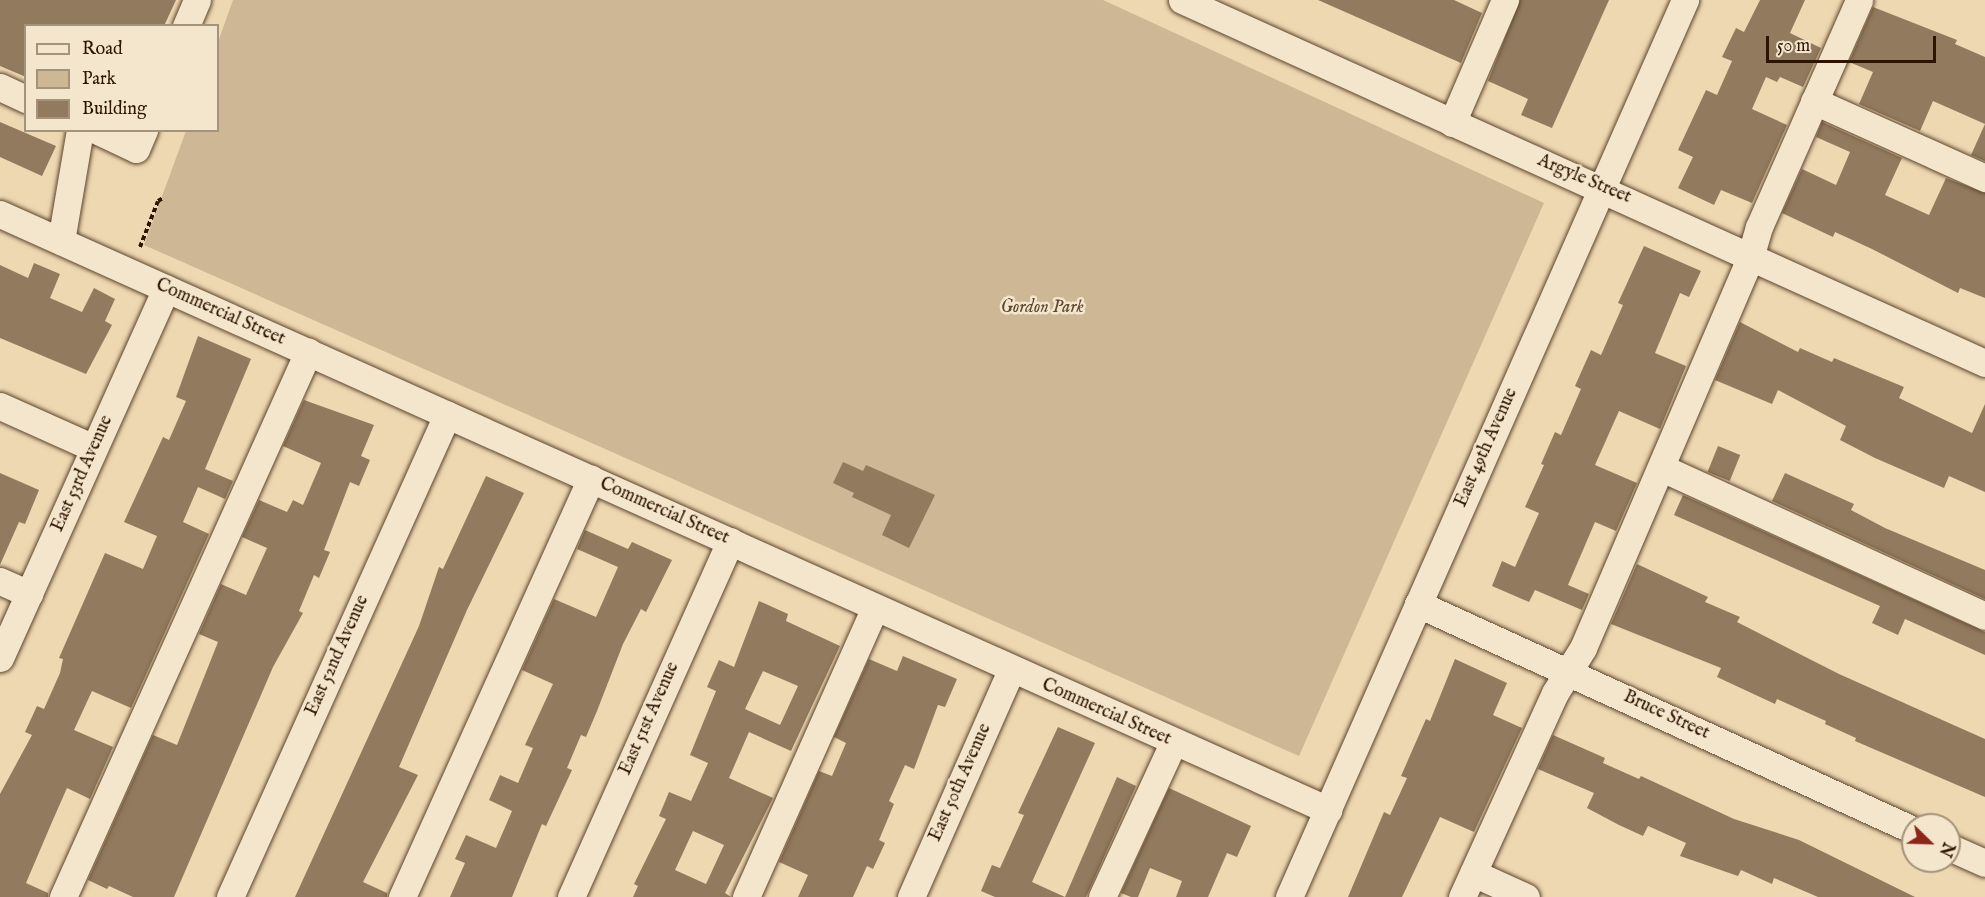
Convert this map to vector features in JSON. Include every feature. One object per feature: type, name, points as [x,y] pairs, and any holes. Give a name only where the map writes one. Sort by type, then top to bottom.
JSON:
[{"type":"street","points":[[187,24],[197,0]]},
{"type":"street","name":"Argyle Street","points":[[1182,0],[1985,363]]},
{"type":"street","points":[[1452,123],[1505,0]]},
{"type":"street","name":"East 49th Avenue","points":[[1289,897],[1685,0]]},
{"type":"street","points":[[1526,897],[1467,885],[1568,672],[1583,648],[1750,258],[1759,227],[1859,0]]},
{"type":"street","points":[[0,87],[24,98]]},
{"type":"street","points":[[1814,101],[1985,178]]},
{"type":"street","points":[[61,241],[80,132]]},
{"type":"street","points":[[100,132],[136,149],[143,132]]},
{"type":"street","name":"Commercial Street","points":[[0,214],[730,541],[1173,743],[1328,810]]},
{"type":"street","name":"East 53rd Avenue","points":[[0,658],[166,289]]},
{"type":"street","points":[[63,897],[308,352]]},
{"type":"street","points":[[0,406],[94,448]]},
{"type":"street","name":"East 52nd Avenue","points":[[230,897],[447,415]]},
{"type":"street","points":[[1662,468],[1985,616]]},
{"type":"street","points":[[402,897],[591,479]]},
{"type":"street","name":"East 51st Avenue","points":[[571,897],[730,541]]},
{"type":"street","points":[[0,581],[29,594]]},
{"type":"street","name":"Bruce Street","points":[[1418,604],[1901,825]]},
{"type":"street","points":[[746,897],[876,607]]},
{"type":"street","name":"East 50th Avenue","points":[[911,897],[1011,670]]},
{"type":"street","points":[[1102,897],[1173,743]]},
{"type":"street","points":[[1961,853],[1985,864]]},
{"type":"path","points":[[140,247],[158,201],[163,198]]},
{"type":"green space","name":"Gordon Park","points":[[233,0],[1103,0],[1544,203],[1299,756],[144,245],[186,132],[219,132],[219,39]]},
{"type":"building","points":[[0,0],[176,0],[165,24],[24,24],[24,76],[0,66]]},
{"type":"building","points":[[1318,0],[1454,0],[1482,13],[1461,63]]},
{"type":"building","points":[[1520,0],[1609,0],[1552,128],[1521,115],[1528,99],[1488,81]]},
{"type":"building","points":[[1760,0],[1805,0],[1790,33],[1821,48],[1803,87],[1780,77],[1777,82],[1766,77],[1752,109],[1787,125],[1752,203],[1721,190],[1714,205],[1678,188],[1693,157],[1678,150],[1706,90],[1717,95],[1732,61],[1722,57],[1736,28],[1744,32]]},
{"type":"building","points":[[1873,7],[1957,40],[1955,44],[1985,57],[1985,124],[1933,101],[1920,131],[1859,104],[1873,72],[1849,62]]},
{"type":"building","points":[[0,122],[56,146],[42,176],[0,157]]},
{"type":"building","points":[[1822,122],[1902,158],[1885,195],[1929,215],[1946,178],[1985,193],[1985,298],[1960,288],[1958,293],[1835,232],[1833,237],[1782,213],[1802,169],[1836,185],[1850,152],[1816,137]]},
{"type":"building","points":[[1985,124],[1985,161],[1971,155]]},
{"type":"building","points":[[1644,246],[1701,271],[1689,297],[1680,293],[1655,353],[1686,366],[1660,429],[1619,411],[1595,465],[1637,483],[1616,531],[1595,522],[1568,585],[1589,594],[1582,610],[1535,590],[1529,602],[1492,586],[1502,561],[1515,567],[1539,513],[1525,507],[1544,465],[1541,464],[1555,432],[1561,435],[1581,389],[1575,386],[1591,350],[1601,355],[1623,305],[1618,303]]},
{"type":"building","points":[[34,263],[60,274],[50,298],[82,312],[94,288],[115,299],[105,321],[112,325],[86,374],[0,338],[0,265],[28,278]]},
{"type":"building","points":[[1740,322],[1798,352],[1800,348],[1832,362],[1834,358],[1904,387],[1899,398],[1972,433],[1985,404],[1985,492],[1949,476],[1944,488],[1875,458],[1840,440],[1846,426],[1778,390],[1772,404],[1715,380]]},
{"type":"building","points":[[198,336],[251,359],[205,469],[233,481],[225,499],[198,487],[183,522],[209,534],[131,708],[92,691],[74,730],[113,747],[90,799],[67,788],[52,822],[26,883],[48,893],[48,897],[0,897],[0,794],[32,735],[25,732],[37,706],[44,709],[60,673],[63,659],[59,658],[105,553],[143,569],[157,536],[124,522],[163,437],[169,440],[186,401],[176,397]]},
{"type":"building","points":[[304,400],[374,425],[361,456],[370,460],[359,486],[350,482],[324,550],[330,552],[319,578],[314,575],[299,611],[303,613],[273,667],[174,897],[133,897],[109,886],[107,889],[88,880],[153,735],[177,745],[218,642],[199,634],[221,584],[246,595],[267,548],[242,537],[259,500],[287,512],[293,500],[303,505],[321,463],[283,446]]},
{"type":"building","points":[[1718,446],[1740,455],[1730,481],[1708,472]]},
{"type":"building","points":[[843,462],[863,471],[866,465],[935,495],[909,548],[882,535],[891,515],[852,497],[854,493],[833,483]]},
{"type":"building","points":[[0,473],[39,490],[25,524],[19,522],[0,565]]},
{"type":"building","points":[[1785,473],[1854,504],[1851,510],[1885,528],[1985,570],[1985,599],[1772,501]]},
{"type":"building","points":[[486,476],[524,493],[467,610],[399,767],[418,775],[363,882],[387,893],[387,897],[295,897],[419,626],[439,567],[443,569]]},
{"type":"building","points":[[1683,495],[1985,632],[1985,655],[1905,619],[1898,635],[1872,623],[1880,606],[1674,515]]},
{"type":"building","points":[[585,530],[628,549],[632,542],[672,560],[646,612],[641,609],[623,644],[586,737],[581,735],[567,768],[572,770],[546,826],[542,824],[512,897],[450,897],[465,863],[455,859],[466,835],[496,848],[512,811],[489,800],[500,775],[518,783],[533,748],[525,745],[553,684],[522,670],[554,599],[596,617],[618,567],[577,549]]},
{"type":"building","points":[[1637,564],[1708,597],[1705,602],[1740,617],[1737,622],[1839,674],[1985,739],[1985,797],[1855,741],[1856,738],[1825,724],[1826,721],[1777,699],[1775,704],[1717,677],[1721,668],[1611,624]]},
{"type":"building","points":[[759,601],[788,614],[786,621],[840,646],[791,751],[749,732],[729,778],[773,798],[725,893],[731,897],[633,897],[638,886],[634,884],[666,819],[659,816],[669,792],[691,801],[708,763],[690,755],[716,691],[707,687],[719,660],[734,667]],"holes":[[[763,671],[798,686],[780,725],[745,709]],[[693,831],[724,845],[706,884],[675,870]]]},
{"type":"building","points":[[903,656],[957,679],[945,707],[938,705],[914,769],[905,765],[889,801],[894,804],[879,840],[885,843],[873,869],[867,866],[853,897],[798,897],[808,875],[779,862],[819,771],[832,776],[846,743],[834,737],[869,659],[897,671]]},
{"type":"building","points":[[1455,659],[1507,683],[1493,715],[1522,728],[1474,832],[1440,817],[1402,897],[1348,897],[1384,812],[1390,815],[1407,778],[1401,776],[1426,719],[1430,721]]},
{"type":"building","points":[[1058,727],[1095,743],[1032,882],[1065,897],[995,897],[981,891],[992,865],[1000,868],[1024,815],[1018,813]]},
{"type":"building","points":[[1553,735],[1605,758],[1603,763],[1639,779],[1641,776],[1734,819],[1799,840],[1915,897],[1818,897],[1774,878],[1772,884],[1741,870],[1738,876],[1680,856],[1686,843],[1648,826],[1643,836],[1619,825],[1587,808],[1594,793],[1538,769]]},
{"type":"building","points":[[1117,777],[1136,786],[1086,897],[1065,897]]},
{"type":"building","points":[[1169,788],[1251,826],[1237,857],[1227,853],[1208,897],[1176,897],[1182,881],[1150,868],[1138,897],[1121,893]]}]
